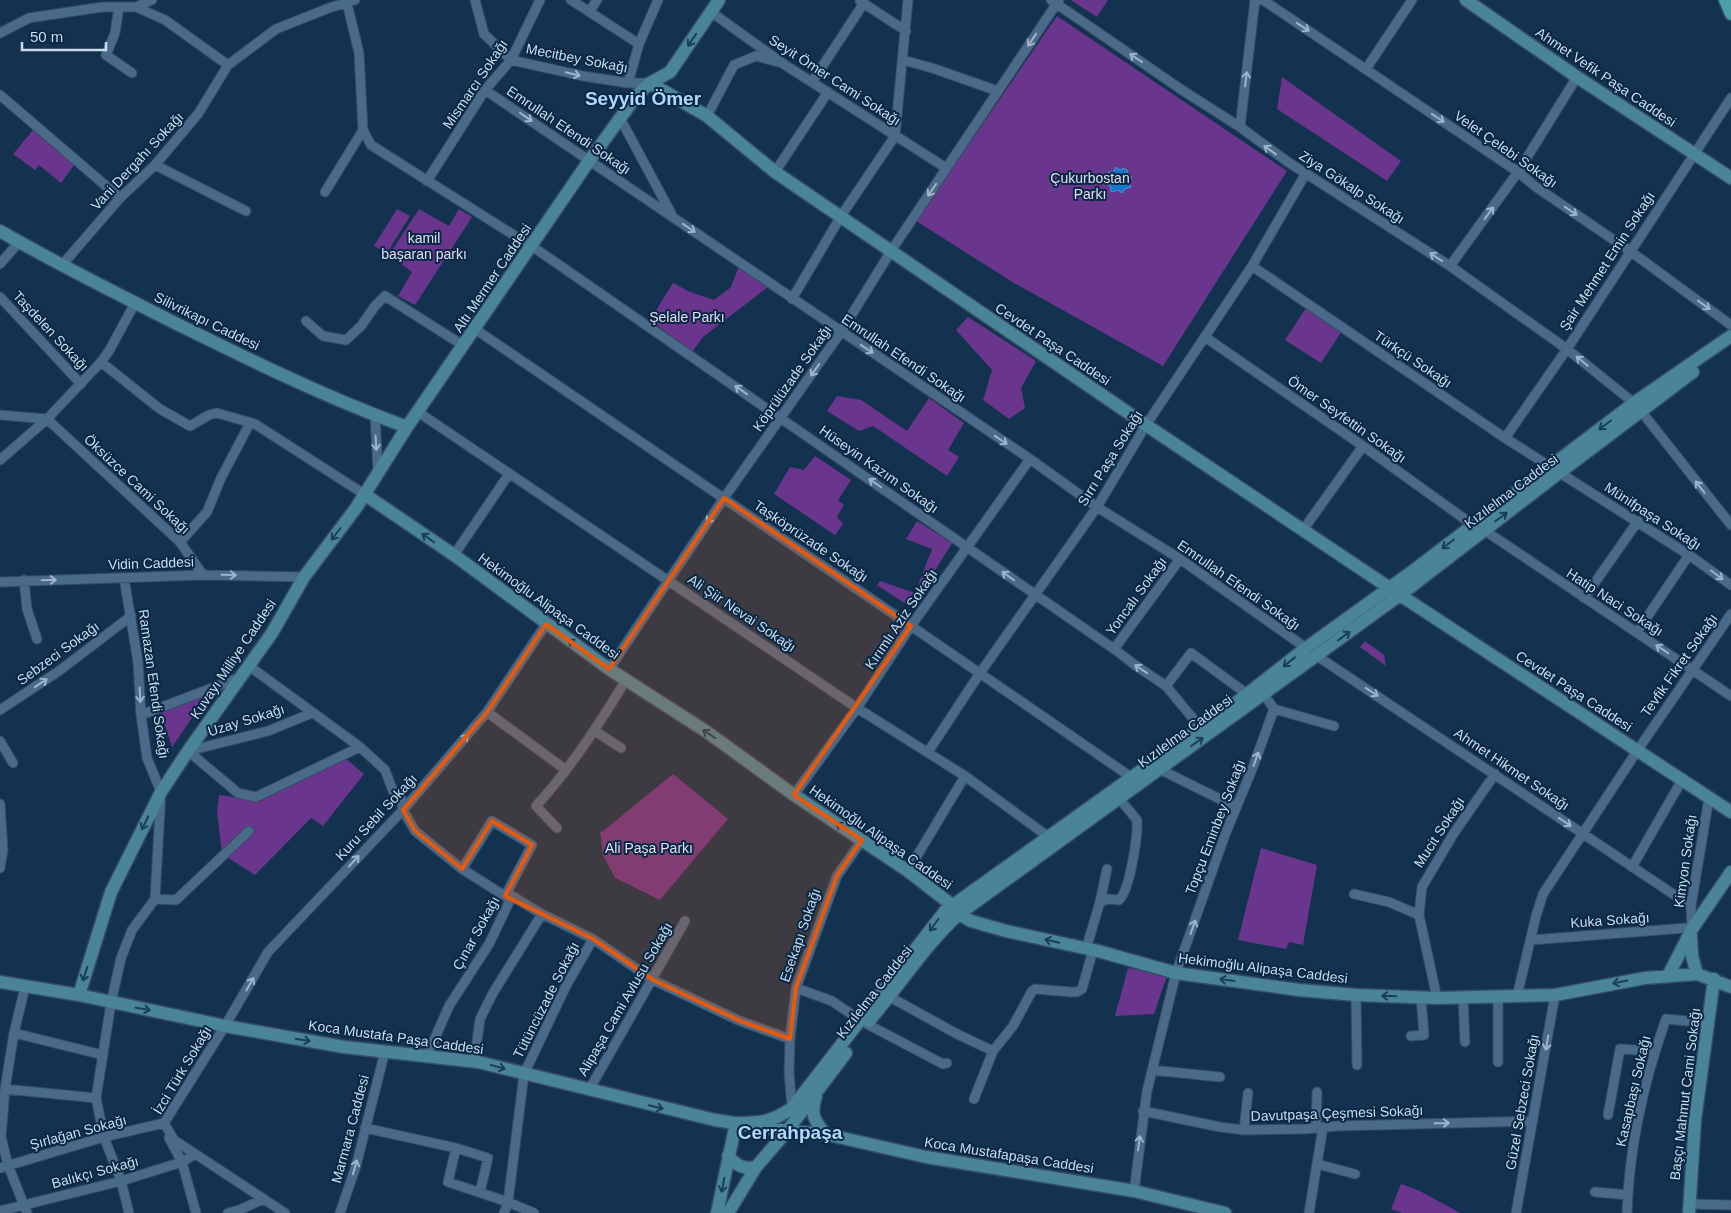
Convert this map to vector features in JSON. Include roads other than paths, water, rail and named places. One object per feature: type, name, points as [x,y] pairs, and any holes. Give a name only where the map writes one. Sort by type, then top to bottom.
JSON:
[{"type":"main road","points":[[1726,0],[1731,14]]},
{"type":"street","points":[[99,0],[108,7]]},
{"type":"street","points":[[136,8],[152,0]]},
{"type":"street","name":"Meсitbey Sokağı","points":[[475,0],[484,34],[511,60],[583,76],[628,83],[650,83]]},
{"type":"street","name":"Mismarcı Sokağı","points":[[427,181],[485,90],[511,60],[540,0]]},
{"type":"street","points":[[571,0],[639,44]]},
{"type":"street","points":[[589,12],[597,0]]},
{"type":"street","points":[[628,83],[639,44],[658,0]]},
{"type":"street","points":[[650,83],[670,72],[719,0]]},
{"type":"street","points":[[792,299],[841,216],[895,136],[908,0]]},
{"type":"street","points":[[1240,128],[1257,0],[1263,0]]},
{"type":"street","name":"Velet Çelebi Sokağı","points":[[1263,0],[1518,172],[1731,325]]},
{"type":"street","points":[[1366,70],[1412,0]]},
{"type":"street","name":"Ahmet Vefik Paşa Caddesi","points":[[1466,0],[1577,77],[1731,178]]},
{"type":"street","name":"Ziya Gökalp Sokağı","points":[[1056,1],[1268,149],[1450,266],[1567,349],[1637,407],[1731,525]]},
{"type":"street","name":"Köprülüzade Sokağı","points":[[609,669],[724,498],[841,332],[891,251],[1056,1]]},
{"type":"street","points":[[325,192],[363,130],[359,53],[351,2]]},
{"type":"street","name":"Vani Dergahı Sokağı","points":[[62,265],[120,198],[155,164],[198,114],[228,64],[276,29],[327,4],[351,2]]},
{"type":"street","points":[[812,82],[861,2],[906,31]]},
{"type":"street","points":[[0,33],[29,18],[108,7],[136,8],[165,20],[228,64]]},
{"type":"street","points":[[119,7],[115,33],[106,55],[132,73]]},
{"type":"street","name":"Seyit Ömer Cami Sokağı","points":[[710,12],[812,82],[946,168]]},
{"type":"street","points":[[707,116],[734,65],[756,56],[785,64]]},
{"type":"street","points":[[903,60],[998,91]]},
{"type":"street","points":[[1450,266],[1518,172],[1577,77]]},
{"type":"street","name":"Cevdet Paşa Caddesi","points":[[650,83],[707,116],[775,172],[1146,425],[1394,592],[1731,812]]},
{"type":"street","name":"Altı Mermer Caddesi","points":[[364,494],[407,427],[589,161],[633,101],[650,83]]},
{"type":"street","name":"Emrullah Efendi Sokağı","points":[[485,90],[1030,459],[1096,507],[1180,559],[1306,648]]},
{"type":"street","points":[[775,172],[828,92]]},
{"type":"street","points":[[0,95],[120,198]]},
{"type":"street","name":"Şair Mehmet Emin Sokağı","points":[[1505,438],[1567,349],[1731,98]]},
{"type":"street","points":[[620,118],[673,218]]},
{"type":"street","name":"Hüseyin Kazım Sokağı","points":[[363,130],[372,145],[532,246],[1114,649],[1134,666],[1166,686],[1200,727]]},
{"type":"street","points":[[155,164],[246,210]]},
{"type":"street","name":"Sırrı Paşa Sokağı","points":[[928,752],[980,673],[1096,507],[1146,425],[1252,266],[1306,173]]},
{"type":"street","name":"Silivrikapı Caddesi","points":[[0,231],[135,303],[227,349],[375,415],[407,427]]},
{"type":"street","points":[[0,264],[19,242]]},
{"type":"street","name":"Türkçü Sokağı","points":[[1252,266],[1554,470]]},
{"type":"street","points":[[306,321],[323,336],[346,340],[361,326],[375,306],[385,296],[464,346]]},
{"type":"street","name":"Taşdelen Sokağı","points":[[0,297],[81,384]]},
{"type":"street","points":[[0,460],[47,419],[110,352],[135,303]]},
{"type":"street","name":"Taşköprüzade Sokağı","points":[[475,329],[1131,777]]},
{"type":"street","name":"Kızılelma Caddesi","points":[[728,1213],[756,1167],[787,1131],[817,1091],[863,1022],[938,919],[956,910],[1317,656],[1394,592],[1731,336]]},
{"type":"street","name":"Ömer Seyfettin Sokağı","points":[[1205,337],[1478,528]]},
{"type":"street","name":"Kızılelma Caddesi","points":[[1637,407],[1731,344]]},
{"type":"street","points":[[101,362],[160,409],[190,426],[209,414],[216,412],[255,424],[364,494]]},
{"type":"street","name":"Ali Şiir Nevai Sokağı","points":[[418,412],[857,708],[965,776],[1050,838]]},
{"type":"street","points":[[0,415],[47,419]]},
{"type":"street","points":[[375,415],[378,472]]},
{"type":"street","name":"Öksüzce Cami Sokağı","points":[[47,419],[180,542],[203,575]]},
{"type":"street","points":[[180,542],[207,512],[221,478],[250,423]]},
{"type":"street","points":[[1303,530],[1363,446]]},
{"type":"street","name":"Kırımlı Aziz Sokağı","points":[[794,795],[857,708],[911,626],[1030,459]]},
{"type":"street","name":"Münifpaşa Sokağı","points":[[1554,470],[1638,521],[1731,585]]},
{"type":"street","points":[[454,555],[509,474]]},
{"type":"street","name":"Hekimoğlu Alipaşa Caddesi","points":[[364,494],[454,555],[609,669],[707,732],[794,795],[908,871],[970,921],[1176,973],[1299,990],[1356,995],[1420,998],[1555,995],[1645,978],[1698,974]]},
{"type":"street","name":"Kuvayı Milliye Caddesi","points":[[79,995],[111,892],[160,792],[272,633],[304,576],[364,494]]},
{"type":"street","points":[[1584,598],[1638,521]]},
{"type":"street","name":"Hatip Naci Sokağı","points":[[1478,528],[1731,696]]},
{"type":"street","points":[[1637,632],[1690,555]]},
{"type":"street","name":"Yoncalı Sokağı","points":[[1114,649],[1180,559]]},
{"type":"street","name":"Vidin Caddesi","points":[[0,582],[203,575],[304,576]]},
{"type":"street","name":"Ramazan Efendi Sokağı","points":[[124,578],[132,616],[138,662],[141,715],[147,758],[160,792]]},
{"type":"street","points":[[24,580],[27,609],[38,639]]},
{"type":"street","name":"Kızılelma Caddesi","points":[[792,1108],[863,1022],[890,997],[956,910],[1131,777],[1247,694],[1306,648],[1394,592]]},
{"type":"street","name":"Tevfik Fikret Sokağı","points":[[1517,996],[1539,903],[1543,894],[1637,750],[1731,614]]},
{"type":"street","name":"Sebzeci Sokağı","points":[[0,710],[59,671],[132,616]]},
{"type":"street","name":"Kuru Sebil Sokağı","points":[[225,1026],[268,952],[402,810],[487,712],[546,624]]},
{"type":"street","points":[[1166,686],[1191,653],[1247,694]]},
{"type":"street","name":"Ahmet Hikmet Sokağı","points":[[1317,656],[1691,906]]},
{"type":"street","name":"Çınar Sokağı","points":[[249,666],[360,747],[385,770],[393,791],[401,798],[402,810],[415,831],[462,869],[509,896],[489,944],[449,1006],[427,1056]]},
{"type":"street","points":[[141,715],[241,677]]},
{"type":"street","points":[[557,828],[536,806],[566,770],[594,731],[626,680]]},
{"type":"street","points":[[1263,693],[1274,709],[1334,726]]},
{"type":"street","name":"Topçu Eminbey Sokağı","points":[[1134,1191],[1143,1111],[1176,973],[1236,807],[1274,709]]},
{"type":"street","points":[[487,712],[566,770]]},
{"type":"street","name":"Uzay Sokağı","points":[[188,751],[268,730],[312,713]]},
{"type":"street","points":[[594,731],[621,748]]},
{"type":"street","points":[[0,741],[13,763]]},
{"type":"street","points":[[188,751],[238,794],[256,797],[360,747]]},
{"type":"street","points":[[1158,769],[1236,807]]},
{"type":"street","name":"Mucit Sokağı","points":[[1437,998],[1419,915],[1420,895],[1425,879],[1495,774]]},
{"type":"street","points":[[908,871],[965,776]]},
{"type":"street","points":[[1632,867],[1682,780]]},
{"type":"street","points":[[129,1213],[121,1182],[104,1137],[96,1098],[110,1003],[121,958],[132,930],[155,900],[160,792]]},
{"type":"street","points":[[1100,902],[1108,899],[1119,900],[1122,897],[1136,844],[1137,820],[1118,797]]},
{"type":"street","name":"Kimyon Sokağı","points":[[1692,929],[1691,906],[1709,798]]},
{"type":"street","points":[[0,804],[2,850],[0,868]]},
{"type":"street","points":[[462,869],[492,821],[532,845],[509,896],[593,939],[653,980],[740,1022],[790,1040]]},
{"type":"street","points":[[155,900],[176,900],[249,831]]},
{"type":"street","name":"Esekapı Sokağı","points":[[792,1108],[789,1072],[790,1040],[796,988],[837,876],[862,840]]},
{"type":"street","points":[[974,1100],[993,1051],[1013,1026],[1032,991],[1035,989],[1077,992],[1082,989],[1107,869]]},
{"type":"street","points":[[1668,976],[1692,929],[1731,872]]},
{"type":"street","points":[[1354,894],[1389,902],[1419,915]]},
{"type":"street","points":[[474,1062],[480,1019],[493,993],[542,914]]},
{"type":"street","name":"Alipaşa Cami Avlusu Sokağı","points":[[589,1090],[685,921]]},
{"type":"street","points":[[1692,929],[1692,956],[1698,974],[1731,987]]},
{"type":"street","name":"Kuka Sokağı","points":[[1531,940],[1692,929]]},
{"type":"street","name":"Tütüncüzade Sokağı","points":[[504,1213],[508,1202],[524,1074],[566,986],[593,939]]},
{"type":"street","name":"Başçı Mahmut Cami Sokağı","points":[[1688,1209],[1695,1120],[1714,979]]},
{"type":"street","name":"Koca Mustafa Paşa Caddesi","points":[[0,982],[79,995],[225,1026],[344,1047],[474,1062],[715,1120],[787,1131]]},
{"type":"street","points":[[25,987],[14,1033],[5,1089],[2,1137],[4,1167],[26,1209]]},
{"type":"street","points":[[796,988],[832,1001],[863,1022],[943,1064],[947,1063]]},
{"type":"street","points":[[1356,995],[1357,1065]]},
{"type":"street","name":"Güzel Sebzeci Sokağı","points":[[1516,1213],[1555,995]]},
{"type":"street","points":[[1463,996],[1465,1042]]},
{"type":"street","points":[[890,997],[957,1034],[993,1051]]},
{"type":"street","points":[[1498,997],[1498,1062]]},
{"type":"street","points":[[1411,1036],[1424,1035],[1420,998]]},
{"type":"street","name":"Kasapbaşı Sokağı","points":[[1627,1213],[1635,1132],[1655,1051],[1666,1019],[1708,1023]]},
{"type":"street","name":"İzci Türk Sokağı","points":[[196,1213],[182,1162],[169,1138],[164,1123],[225,1026]]},
{"type":"street","points":[[14,1033],[103,1055]]},
{"type":"street","points":[[1608,1115],[1620,1048],[1655,1051]]},
{"type":"street","name":"Marmara Caddesi","points":[[340,1213],[356,1166],[385,1051]]},
{"type":"street","points":[[1152,1070],[1220,1077]]},
{"type":"street","points":[[5,1089],[96,1098]]},
{"type":"street","points":[[817,1091],[812,1107],[813,1117],[825,1134]]},
{"type":"street","points":[[1309,1213],[1317,1164],[1320,1127],[1318,1092]]},
{"type":"street","points":[[1244,1130],[1248,1093]]},
{"type":"street","points":[[717,1213],[736,1123],[770,1121],[792,1108]]},
{"type":"street","name":"Davutpaşa Çeşmesi Sokağı","points":[[1143,1111],[1220,1128],[1244,1130],[1533,1121]]},
{"type":"street","points":[[164,1123],[174,1140],[285,1213]]},
{"type":"street","name":"Şırlağan Sokağı","points":[[4,1167],[104,1137],[164,1123]]},
{"type":"street","points":[[365,1128],[456,1148],[488,1158],[480,1192]]},
{"type":"street","name":"Koca Mustafapaşa Caddesi","points":[[787,1131],[825,1134],[926,1157],[1134,1191],[1225,1213]]},
{"type":"street","points":[[456,1148],[448,1182],[508,1202],[534,1213]]},
{"type":"street","name":"Balıkçı Sokağı","points":[[0,1211],[26,1209],[121,1182],[182,1162],[195,1154]]},
{"type":"street","points":[[728,1156],[734,1163],[740,1166],[749,1169],[756,1167]]},
{"type":"street","points":[[1317,1164],[1354,1174]]},
{"type":"street","points":[[1595,1192],[1628,1194]]},
{"type":"street","points":[[228,1213],[239,1212],[264,1199]]},
{"type":"street","points":[[1688,1209],[1731,1205]]},
{"type":"water","points":[[1116,167],[1120,170],[1124,168],[1132,177],[1129,181],[1131,187],[1125,189],[1122,193],[1118,190],[1112,192],[1110,186],[1106,184],[1109,179],[1107,175],[1109,172],[1114,171]]},
{"type":"district","name":"Seyyid Ömer","points":[[643,98]]},
{"type":"district","name":"Cerrahpaşa","points":[[790,1132]]},
{"type":"park label","name":"Çukurbostan Parkı","points":[[1090,186]]},
{"type":"park label","name":"kamil başaran parkı","points":[[424,246]]},
{"type":"park label","name":"Şelale Parkı","points":[[687,317]]},
{"type":"park label","name":"Ali Paşa Parkı","points":[[649,848]]}]
